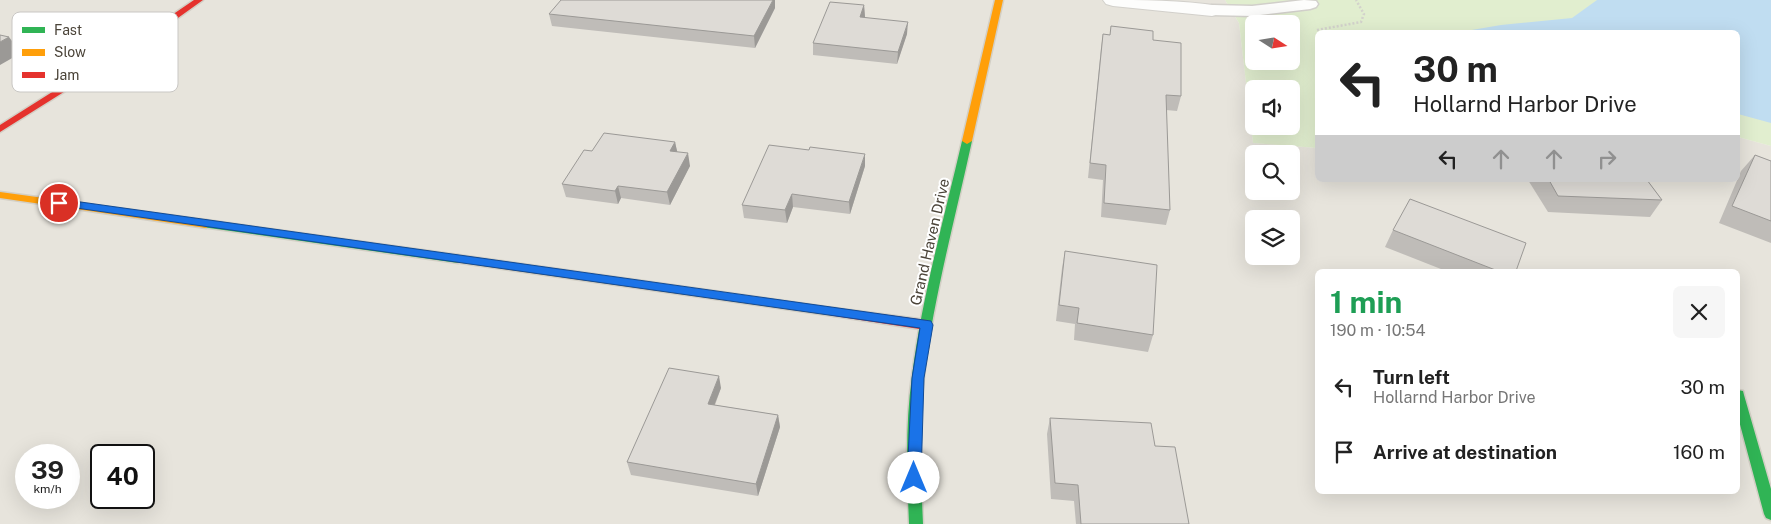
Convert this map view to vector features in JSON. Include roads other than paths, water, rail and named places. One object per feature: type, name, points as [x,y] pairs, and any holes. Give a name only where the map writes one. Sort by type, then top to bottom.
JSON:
[{"type":"street","points":[[178,15],[199,0]]},
{"type":"street","name":"Grand Haven Drive","points":[[916,524],[914,463],[918,378],[926,325],[999,0]]},
{"type":"street","points":[[1113,0],[1212,10]]},
{"type":"street","points":[[0,129],[58,92]]},
{"type":"street","points":[[0,195],[926,325]]},
{"type":"street","points":[[1740,402],[1771,514]]},
{"type":"lane","points":[[1212,10],[1252,11],[1310,4]]},
{"type":"water","points":[[1597,0],[1771,0],[1771,123],[1740,115],[1740,30],[1472,30],[1572,18]]}]
